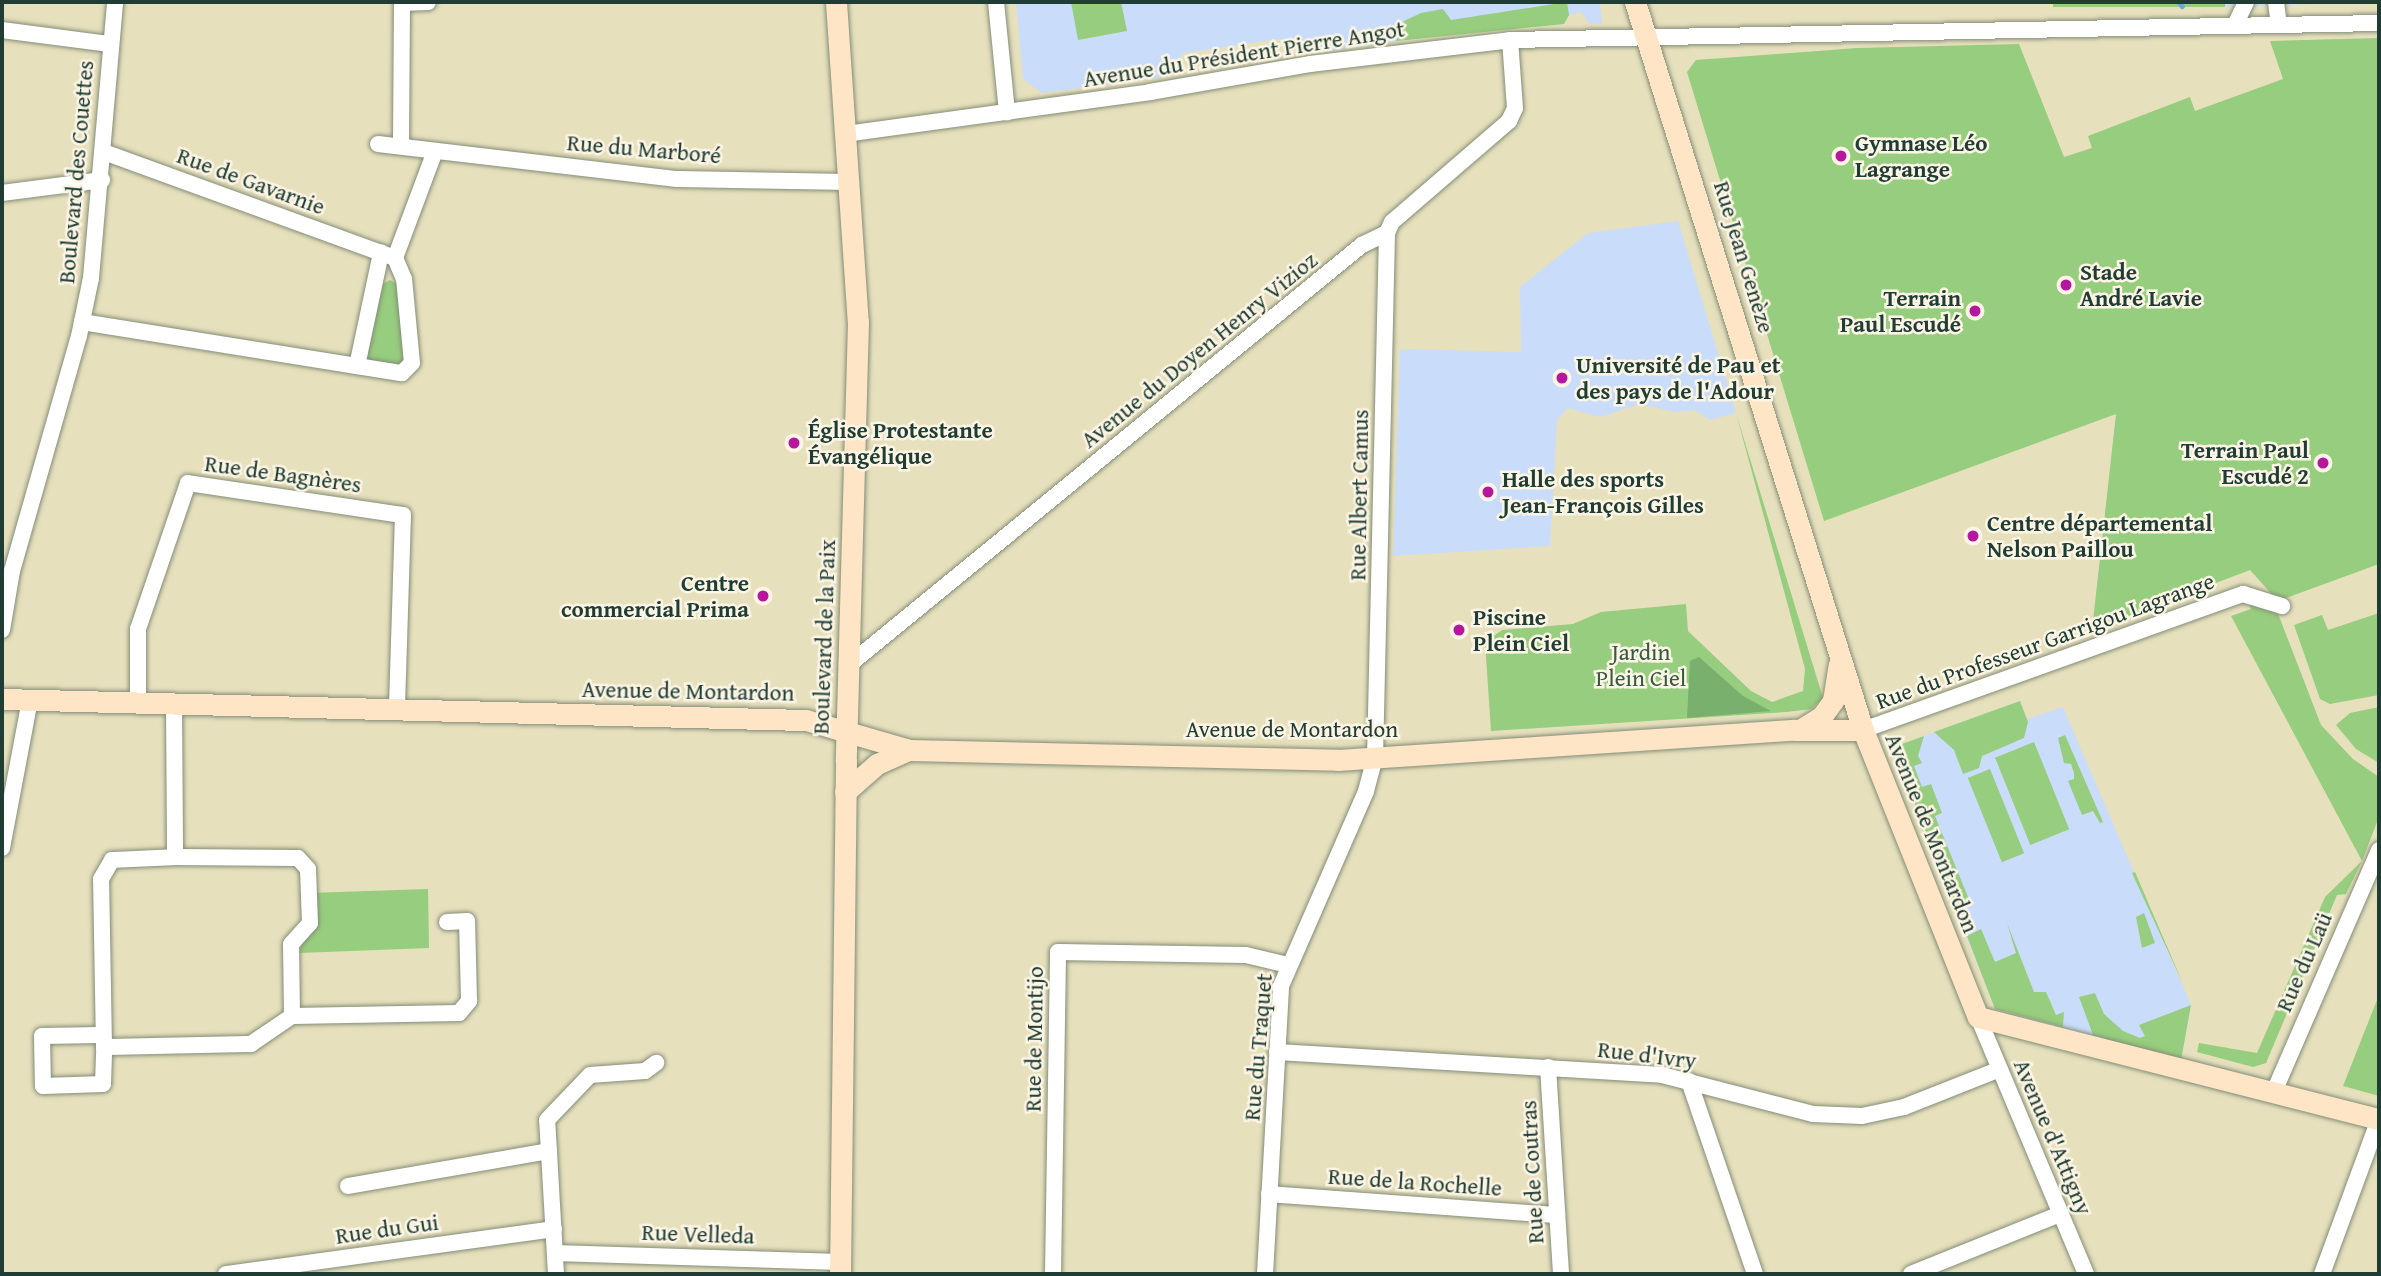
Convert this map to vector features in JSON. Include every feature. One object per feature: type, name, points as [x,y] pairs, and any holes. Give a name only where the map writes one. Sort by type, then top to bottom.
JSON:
[{"type":"street","name":"Boulevard des Couettes","points":[[2,630],[7,571],[82,321],[102,180],[115,2]]},
{"type":"street","points":[[401,146],[402,2],[428,2]]},
{"type":"street","name":"Boulevard de la Paix","points":[[835,2],[858,321],[845,793],[840,1268]]},
{"type":"street","points":[[996,2],[1007,112]]},
{"type":"street","name":"Rue Jean Genèze","points":[[1635,2],[1650,40],[1863,730]]},
{"type":"street","points":[[2235,25],[2246,2]]},
{"type":"street","points":[[2276,2],[2279,25]]},
{"type":"street","name":"Avenue du Président Pierre Angot","points":[[845,134],[1007,112],[1310,64],[1510,40],[1610,36],[1650,40],[2379,23]]},
{"type":"street","points":[[2,30],[110,44]]},
{"type":"street","name":"Avenue du Doyen Henry Vizioz","points":[[850,664],[1362,245],[1387,233],[1392,222],[1508,121],[1515,108],[1510,40]]},
{"type":"street","name":"Rue du Marboré","points":[[378,144],[677,179],[849,182]]},
{"type":"street","points":[[357,366],[388,256],[435,151]]},
{"type":"street","name":"Rue de Gavarnie","points":[[104,152],[388,256]]},
{"type":"street","points":[[2,193],[102,180]]},
{"type":"street","name":"Rue Albert Camus","points":[[1375,758],[1387,233]]},
{"type":"street","points":[[82,321],[402,373],[412,363],[404,279],[388,256]]},
{"type":"street","name":"Rue de Bagnères","points":[[138,703],[138,629],[188,483],[404,514],[397,710]]},
{"type":"street","name":"Rue du Professeur Garrigou Lagrange","points":[[1863,730],[2243,594],[2282,606]]},
{"type":"street","points":[[1800,730],[1822,716],[1833,701],[1839,659]]},
{"type":"street","name":"Avenue de Montardon","points":[[2,699],[806,720],[909,750],[1375,758],[1800,730],[1863,730],[1978,1017]]},
{"type":"street","points":[[2,849],[30,700]]},
{"type":"street","points":[[174,704],[175,857]]},
{"type":"street","points":[[845,793],[877,764],[909,750]]},
{"type":"street","name":"Rue du Traquet","points":[[1265,1274],[1281,986],[1366,791],[1375,758]]},
{"type":"street","name":"Rue du Laü","points":[[2273,1094],[2379,850]]},
{"type":"street","points":[[292,1016],[291,944],[310,923],[308,869],[298,858],[175,857],[112,860],[101,879],[102,1041],[103,1084],[43,1086],[42,1036],[102,1041],[251,1044],[292,1016],[459,1013],[469,1002],[467,921],[447,922]]},
{"type":"street","name":"Rue de Montijo","points":[[1053,1274],[1058,952],[1246,955],[1288,965]]},
{"type":"street","points":[[1978,1017],[2379,1119],[2322,1274]]},
{"type":"street","name":"Avenue d'Attigny","points":[[1978,1017],[2086,1274]]},
{"type":"street","name":"Rue d'Ivry","points":[[1277,1052],[1548,1067],[1689,1081],[1813,1114],[1862,1116],[1904,1107],[2000,1069]]},
{"type":"street","points":[[556,1274],[547,1120],[590,1075],[645,1071],[656,1063]]},
{"type":"street","name":"Rue de Coutras","points":[[1548,1067],[1561,1274]]},
{"type":"street","points":[[1689,1081],[1755,1274]]},
{"type":"street","points":[[348,1186],[549,1151]]},
{"type":"street","name":"Rue de la Rochelle","points":[[1269,1194],[1557,1215]]},
{"type":"street","points":[[1912,1274],[2060,1214]]},
{"type":"street","name":"Rue du Gui","points":[[226,1274],[554,1229]]},
{"type":"street","name":"Rue Velleda","points":[[555,1253],[840,1268]]},
{"type":"shaded area","points":[[1016,2],[1600,2],[1602,24],[1590,24],[1581,12],[1569,15],[1564,24],[1484,29],[1307,54],[1279,39],[1184,53],[1158,78],[1042,93],[1023,79]]},
{"type":"shaded area","points":[[2210,2],[2379,2],[2209,7]]},
{"type":"shaded area","name":"Université de Pau et des pays de l'Adour","points":[[1678,221],[1736,413],[1710,420],[1695,410],[1676,412],[1639,404],[1600,417],[1568,408],[1557,420],[1550,546],[1393,556],[1400,349],[1521,352],[1520,287],[1588,233]]},
{"type":"shaded area","points":[[2020,701],[2027,719],[2063,707],[2191,1005],[2181,1060],[1995,1009],[1897,759],[1902,744]]},
{"type":"green space","points":[[1071,2],[1121,2],[1127,31],[1078,40]]},
{"type":"green space","points":[[1567,2],[1569,15],[1564,24],[1396,41],[1404,21],[1421,13],[1443,9],[1451,20]]},
{"type":"green space","points":[[2053,2],[2225,2],[2225,7],[2053,7]]},
{"type":"green space","name":"Stade André Lavie","points":[[2379,38],[2379,564],[2278,601],[2250,570],[2092,630],[2116,414],[1824,521],[1687,72],[1696,60],[1857,48],[2019,44],[2064,157],[2092,148],[2088,136],[2190,97],[2195,111],[2283,79],[2270,41]]},
{"type":"green space","points":[[390,280],[398,285],[408,356],[402,365],[365,361],[380,285]]},
{"type":"green space","name":"Jardin Plein Ciel","points":[[1736,413],[1823,698],[1811,709],[1787,712],[1491,731],[1485,642],[1502,630],[1573,624],[1601,612],[1686,604],[1688,631],[1751,691],[1772,702],[1803,691],[1805,669]]},
{"type":"green space","points":[[2249,604],[2277,611],[2321,725],[2353,759],[2379,777],[2379,817],[2362,861],[2231,616],[2251,609]]},
{"type":"green space","points":[[2379,613],[2379,695],[2330,704],[2320,699],[2294,625],[2322,615],[2328,630]]},
{"type":"green space","points":[[1699,657],[1743,696],[1771,711],[1687,718],[1690,661]]},
{"type":"green space","points":[[2020,701],[2028,722],[2024,738],[1982,756],[1979,768],[1963,774],[1954,750],[1934,732]]},
{"type":"green space","points":[[2379,707],[2379,763],[2356,749],[2336,725],[2350,713]]},
{"type":"green space","points":[[2065,735],[2103,822],[2100,823],[2093,811],[2082,815],[2068,781],[2074,779],[2074,773],[2071,764],[2064,763],[2058,738]]},
{"type":"green space","points":[[1924,736],[1918,756],[1922,763],[1914,766],[1922,787],[1931,784],[1942,813],[1935,816],[1968,897],[1963,906],[1955,908],[1897,759],[1902,744]]},
{"type":"green space","points":[[2034,742],[2069,829],[2030,845],[1995,758]]},
{"type":"green space","points":[[1990,769],[2024,853],[2002,862],[1968,778]]},
{"type":"green space","points":[[2362,861],[2346,894],[2337,895],[2266,1063],[2253,1067],[2197,1052],[2199,1043],[2257,1053],[2325,897]]},
{"type":"green space","points":[[2135,872],[2184,986],[2132,873]]},
{"type":"green space","points":[[428,889],[429,948],[299,953],[310,923],[309,893]]},
{"type":"green space","points":[[2144,913],[2155,943],[2142,948],[2136,917]]},
{"type":"green space","points":[[2007,923],[2034,992],[2046,992],[2056,1015],[2064,1012],[2063,1027],[1995,1009],[1967,936],[1981,929],[1995,962],[2016,953]]},
{"type":"green space","points":[[2095,993],[2104,1014],[2123,1031],[2140,1038],[2145,1036],[2139,1025],[2191,1005],[2181,1060],[2093,1035],[2079,997]]},
{"type":"green space","points":[[2379,995],[2379,1096],[2343,1086]]},
{"type":"waterway","points":[[2179,2],[2182,6]]},
{"type":"place","name":"Gymnase Léo Lagrange","points":[[1841,156]]},
{"type":"place","name":"Stade André Lavie","points":[[2066,285]]},
{"type":"place","name":"Terrain Paul Escudé","points":[[1975,311]]},
{"type":"place","name":"Université de Pau et des pays de l'Adour","points":[[1562,378]]},
{"type":"place","name":"Église Protestante Évangélique","points":[[794,443]]},
{"type":"place","name":"Terrain Paul Escudé 2","points":[[2323,463]]},
{"type":"place","name":"Halle des sports Jean-François Gilles","points":[[1488,492]]},
{"type":"place","name":"Centre départemental Nelson Paillou","points":[[1973,536]]},
{"type":"place","name":"Centre commercial Prima","points":[[763,596]]},
{"type":"place","name":"Piscine Plein Ciel","points":[[1459,630]]}]
